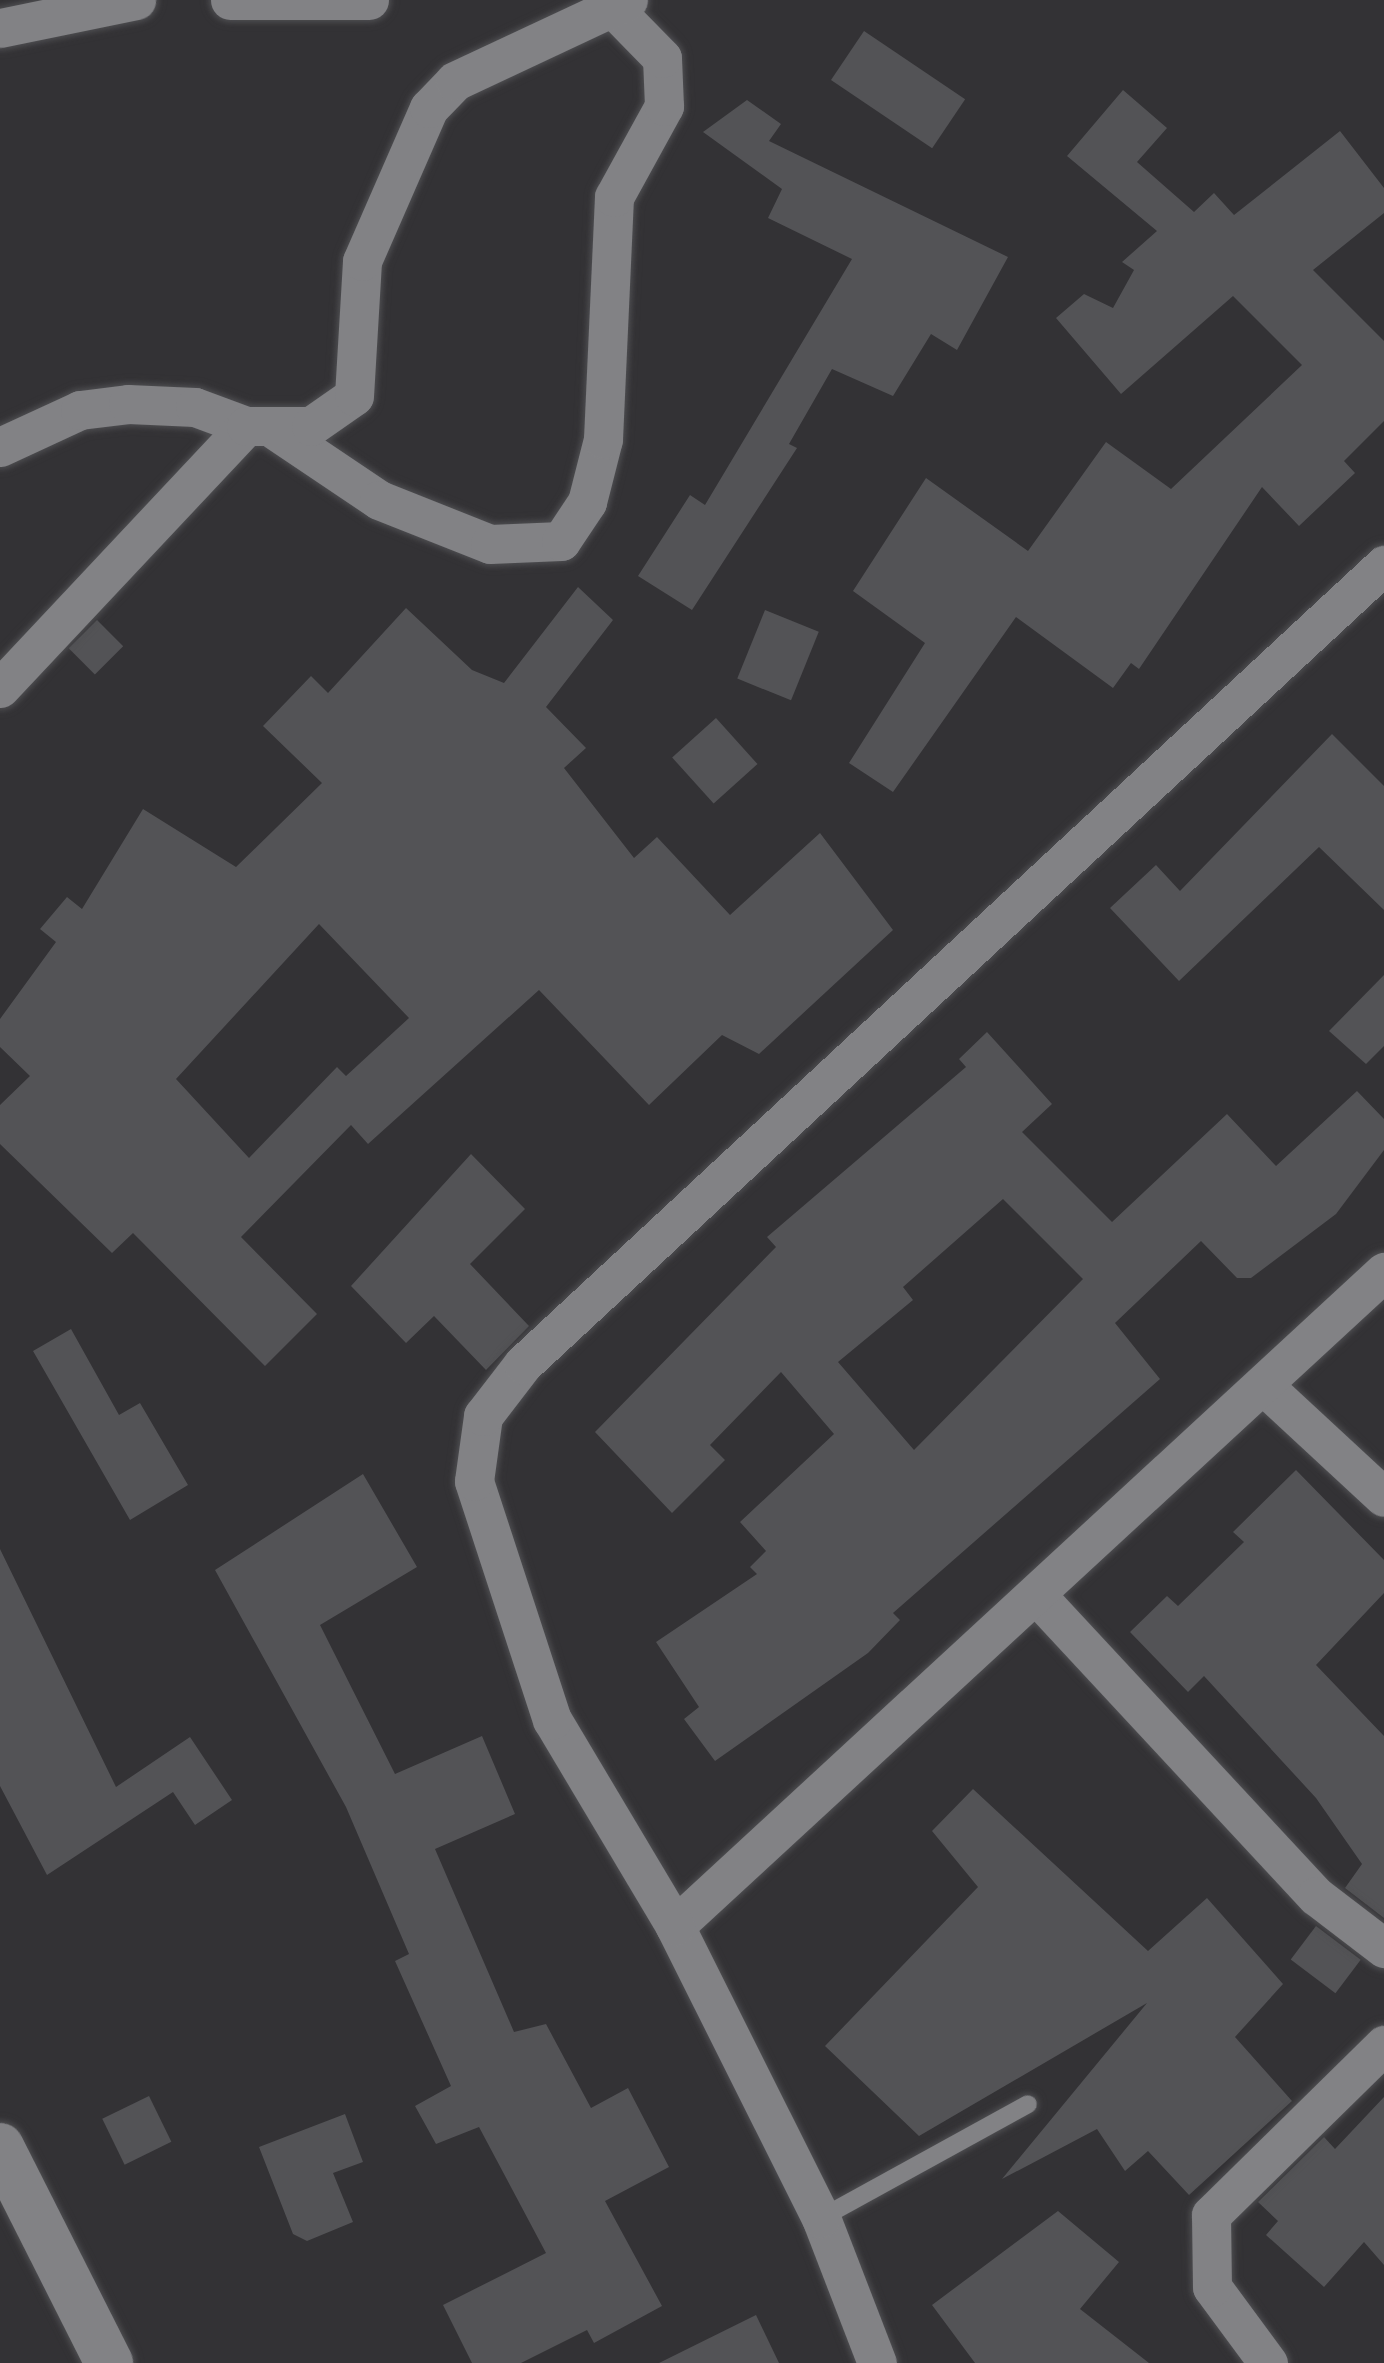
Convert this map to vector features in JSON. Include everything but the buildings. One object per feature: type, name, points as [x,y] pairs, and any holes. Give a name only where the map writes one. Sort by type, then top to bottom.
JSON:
[{"type":"street","points":[[0,28],[136,0]]},
{"type":"street","points":[[230,0],[369,0]]},
{"type":"street","points":[[0,447],[80,410],[128,404],[195,407],[261,428],[379,500],[490,544],[561,542],[587,502],[603,439],[614,197],[664,106],[662,58],[622,5],[455,82],[430,108],[362,261],[354,397],[311,426],[261,428],[0,688]]},
{"type":"street","points":[[878,2363],[821,2218],[675,1926],[552,1720],[479,1503],[483,1416],[557,1331],[1384,565]]},
{"type":"street","points":[[675,1926],[1039,1598],[1384,1272]]},
{"type":"street","points":[[1264,1386],[1384,1497]]},
{"type":"street","points":[[1039,1598],[1316,1896],[1384,1948]]},
{"type":"street","points":[[1268,2363],[1212,2288],[1211,2216],[1384,2045]]},
{"type":"street","points":[[0,2146],[109,2363]]},
{"type":"lane","points":[[821,2218],[1028,2104]]}]
